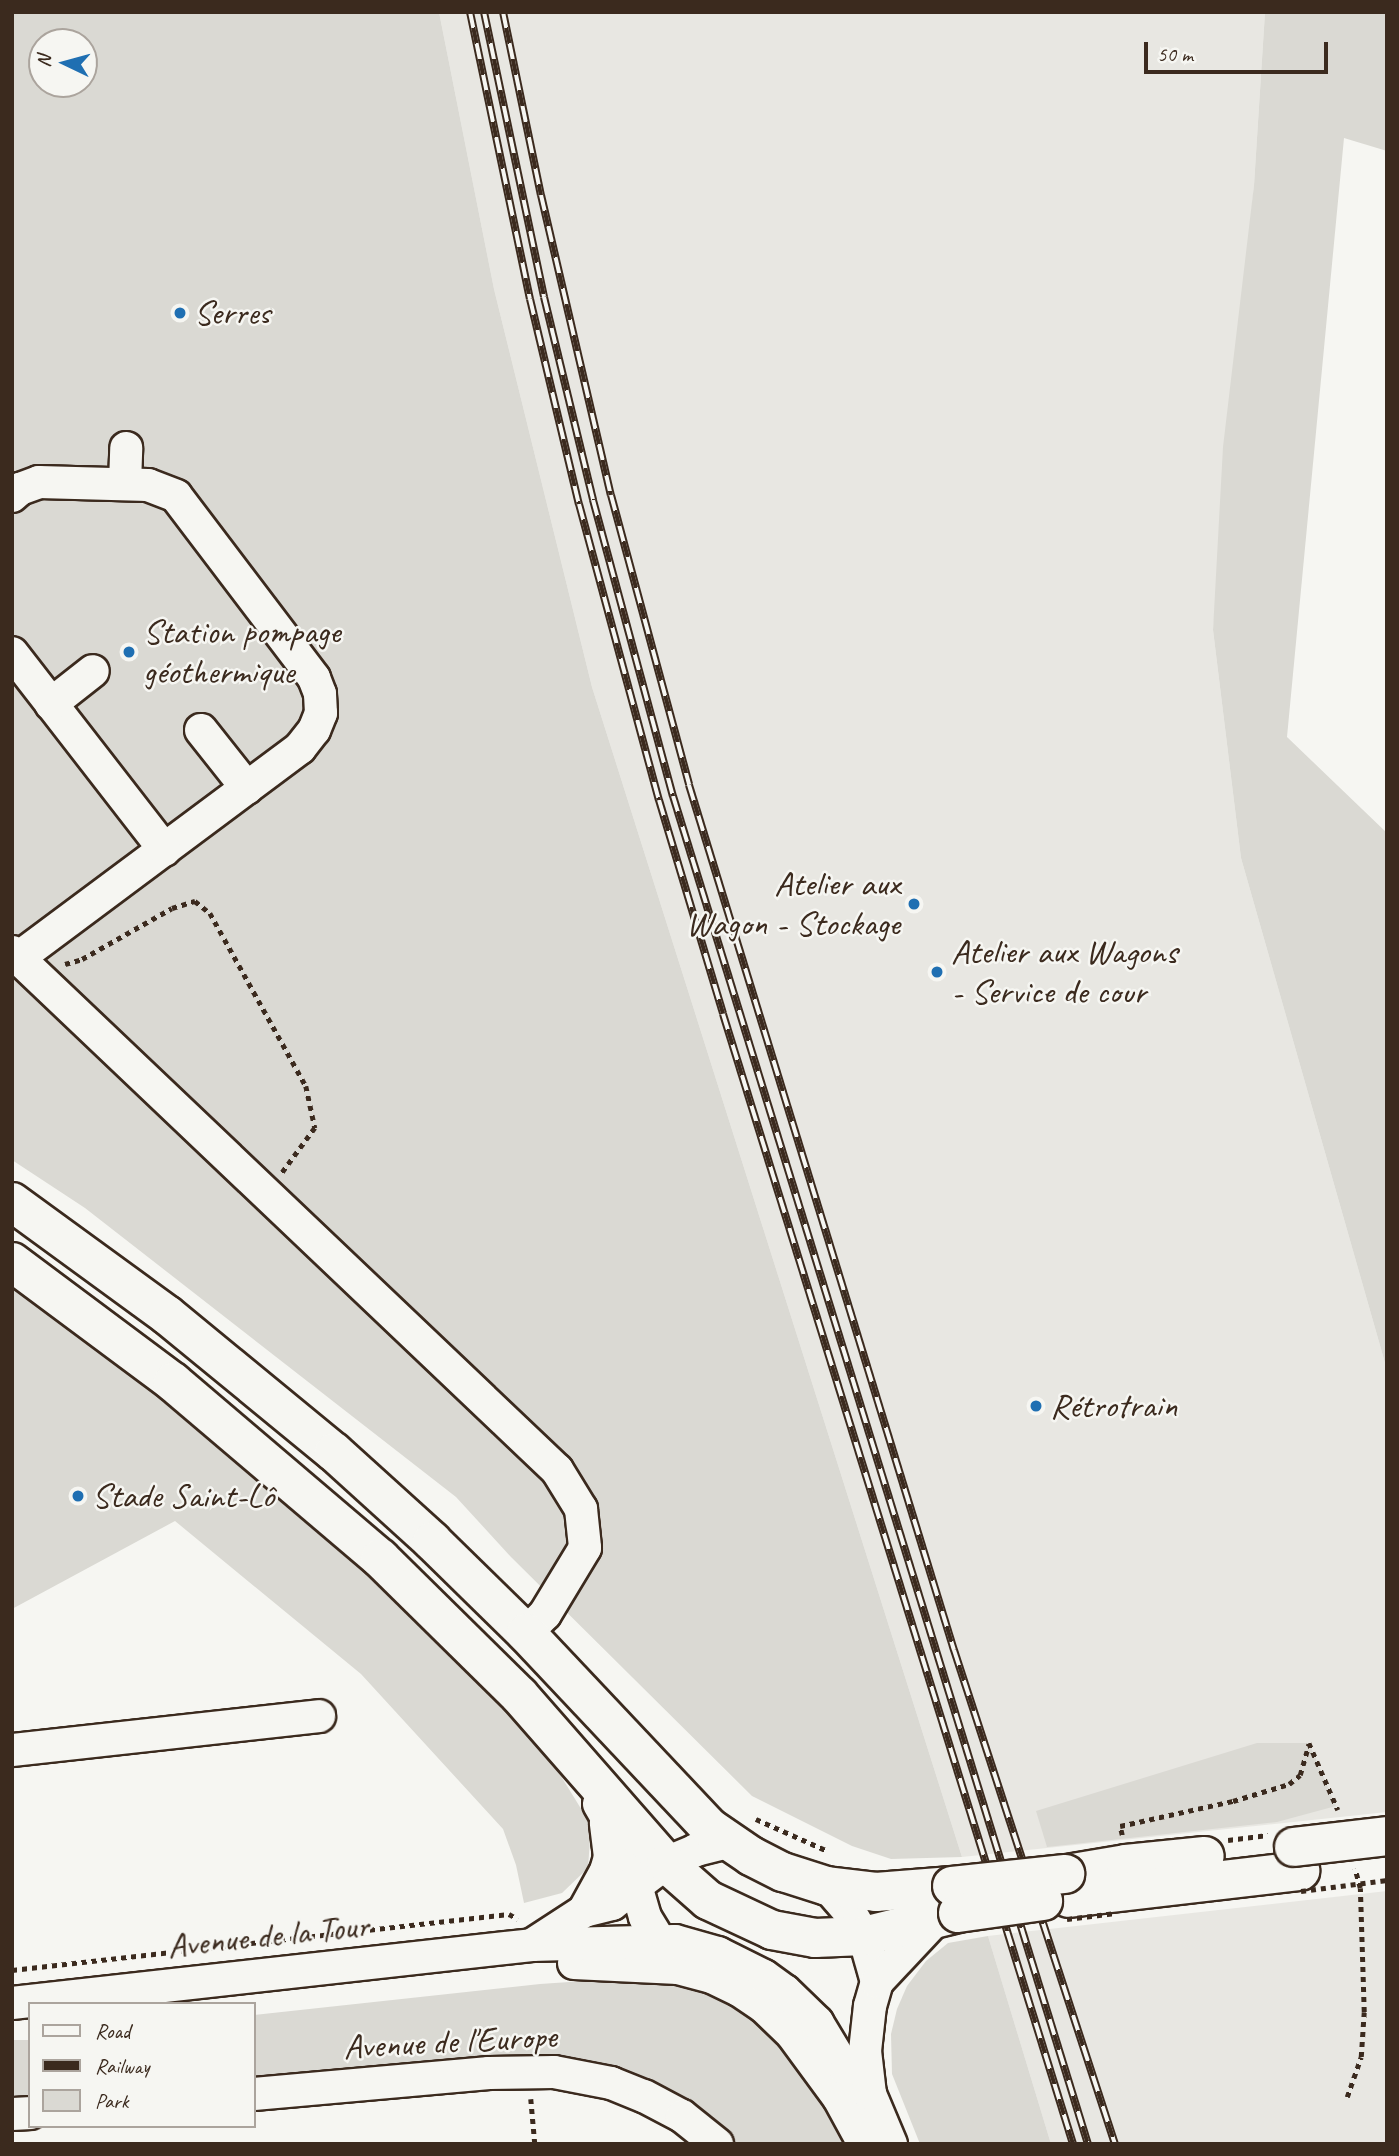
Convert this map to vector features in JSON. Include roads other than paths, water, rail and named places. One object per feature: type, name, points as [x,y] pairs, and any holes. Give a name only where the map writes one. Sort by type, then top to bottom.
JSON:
[{"type":"main road","points":[[12,1202],[167,1315],[261,1391],[432,1541],[526,1633],[694,1813],[741,1830],[783,1872],[832,1871],[876,1892],[948,1906]]},
{"type":"main road","points":[[12,1262],[173,1382],[370,1549],[510,1686],[572,1754],[651,1873],[750,1922],[795,1936],[835,1939],[864,1936],[948,1906],[1067,1886],[1370,1863]]},
{"type":"main road","points":[[1067,1886],[1126,1864],[1298,1870],[1387,1836]]},
{"type":"street","points":[[125,484],[126,448]]},
{"type":"street","points":[[12,496],[20,489],[39,482],[148,485],[163,489],[186,506],[314,678],[320,694],[321,713],[314,730],[300,748],[22,961],[268,1192],[557,1470],[581,1509],[585,1548],[545,1614],[526,1633]]},
{"type":"street","points":[[12,653],[165,850]]},
{"type":"street","points":[[51,704],[93,671]]},
{"type":"street","points":[[201,730],[247,788]]},
{"type":"street","points":[[12,1749],[319,1716]]},
{"type":"street","points":[[572,1754],[626,1851],[651,1873],[645,1917],[678,1968]]},
{"type":"street","name":"Avenue de la Tour","points":[[584,1911],[599,1886],[610,1857],[604,1815]]},
{"type":"street","name":"Avenue de la Tour","points":[[540,1939],[584,1911],[612,1904],[651,1873],[741,1830]]},
{"type":"street","points":[[832,1871],[864,1936],[874,1994],[865,2051],[870,2094],[891,2144]]},
{"type":"street","points":[[817,2022],[844,2020],[874,1994],[948,1906]]},
{"type":"street","points":[[540,1939],[569,1962],[678,1968],[712,1977],[739,1990],[778,2019],[839,2098],[864,2144]]},
{"type":"street","name":"Avenue de la Tour","points":[[12,2003],[540,1939],[567,1946],[659,1940],[697,1946],[743,1964],[785,1991],[817,2022],[846,2070],[870,2094]]},
{"type":"street","name":"Avenue de l'Europe","points":[[256,2094],[529,2071],[579,2075],[627,2088],[682,2116],[717,2144]]},
{"type":"railway","points":[[470,12],[530,299],[579,504],[659,800],[1073,2144]]},
{"type":"railway","points":[[484,12],[544,297],[593,500],[673,796],[1088,2144]]},
{"type":"railway","points":[[503,12],[541,195],[611,495],[689,785],[954,1650],[1115,2144]]},
{"type":"place","name":"Serres","points":[[180,313]]},
{"type":"place","name":"Station pompage géothermique","points":[[129,652]]},
{"type":"place","name":"Atelier aux Wagon - Stockage","points":[[914,904]]},
{"type":"place","name":"Atelier aux Wagons - Service de cour","points":[[937,972]]},
{"type":"place","name":"Rétrotrain","points":[[1036,1406]]},
{"type":"place","name":"Stade Saint-Lô","points":[[78,1496]]}]
